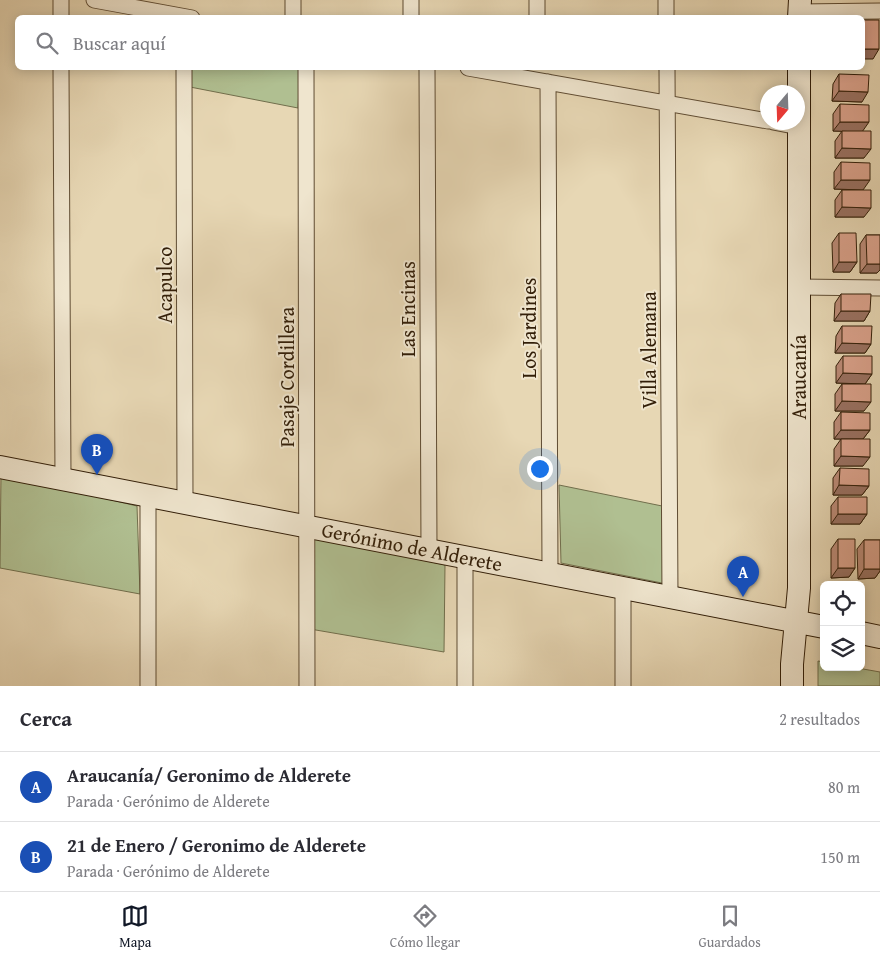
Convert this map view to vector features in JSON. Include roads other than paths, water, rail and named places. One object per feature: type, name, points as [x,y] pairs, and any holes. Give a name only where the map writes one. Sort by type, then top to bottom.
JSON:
[{"type":"street","points":[[61,0],[61,15]]},
{"type":"street","points":[[94,0],[162,6],[182,15]]},
{"type":"street","points":[[293,0],[293,15]]},
{"type":"street","points":[[411,0],[411,15]]},
{"type":"street","points":[[537,0],[537,15]]},
{"type":"street","points":[[666,0],[666,15]]},
{"type":"street","points":[[800,10],[880,11]]},
{"type":"street","points":[[61,70],[63,479]]},
{"type":"street","name":"Acapulco","points":[[184,70],[185,503]]},
{"type":"street","name":"Pasaje Cordillera","points":[[306,70],[307,686]]},
{"type":"street","name":"Las Encinas","points":[[427,70],[429,550]]},
{"type":"street","points":[[486,70],[541,76],[760,120]]},
{"type":"street","name":"Villa Alemana","points":[[667,70],[670,597]]},
{"type":"street","name":"Araucanía","points":[[800,70],[800,85]]},
{"type":"street","name":"Los Jardines","points":[[541,76],[550,573]]},
{"type":"street","name":"Araucanía","points":[[792,686],[792,664],[799,588],[800,130]]},
{"type":"street","points":[[799,287],[880,288]]},
{"type":"street","name":"Gerónimo de Alderete","points":[[0,467],[820,625]]},
{"type":"street","points":[[148,496],[148,686]]},
{"type":"street","points":[[464,686],[465,557]]},
{"type":"street","points":[[623,588],[623,686]]},
{"type":"street","points":[[865,635],[880,637]]},
{"type":"place","name":"21 de Enero / Geronimo de Alderete","points":[[97,475]]},
{"type":"place","name":"Araucanía/ Geronimo de Alderete","points":[[743,597]]}]
